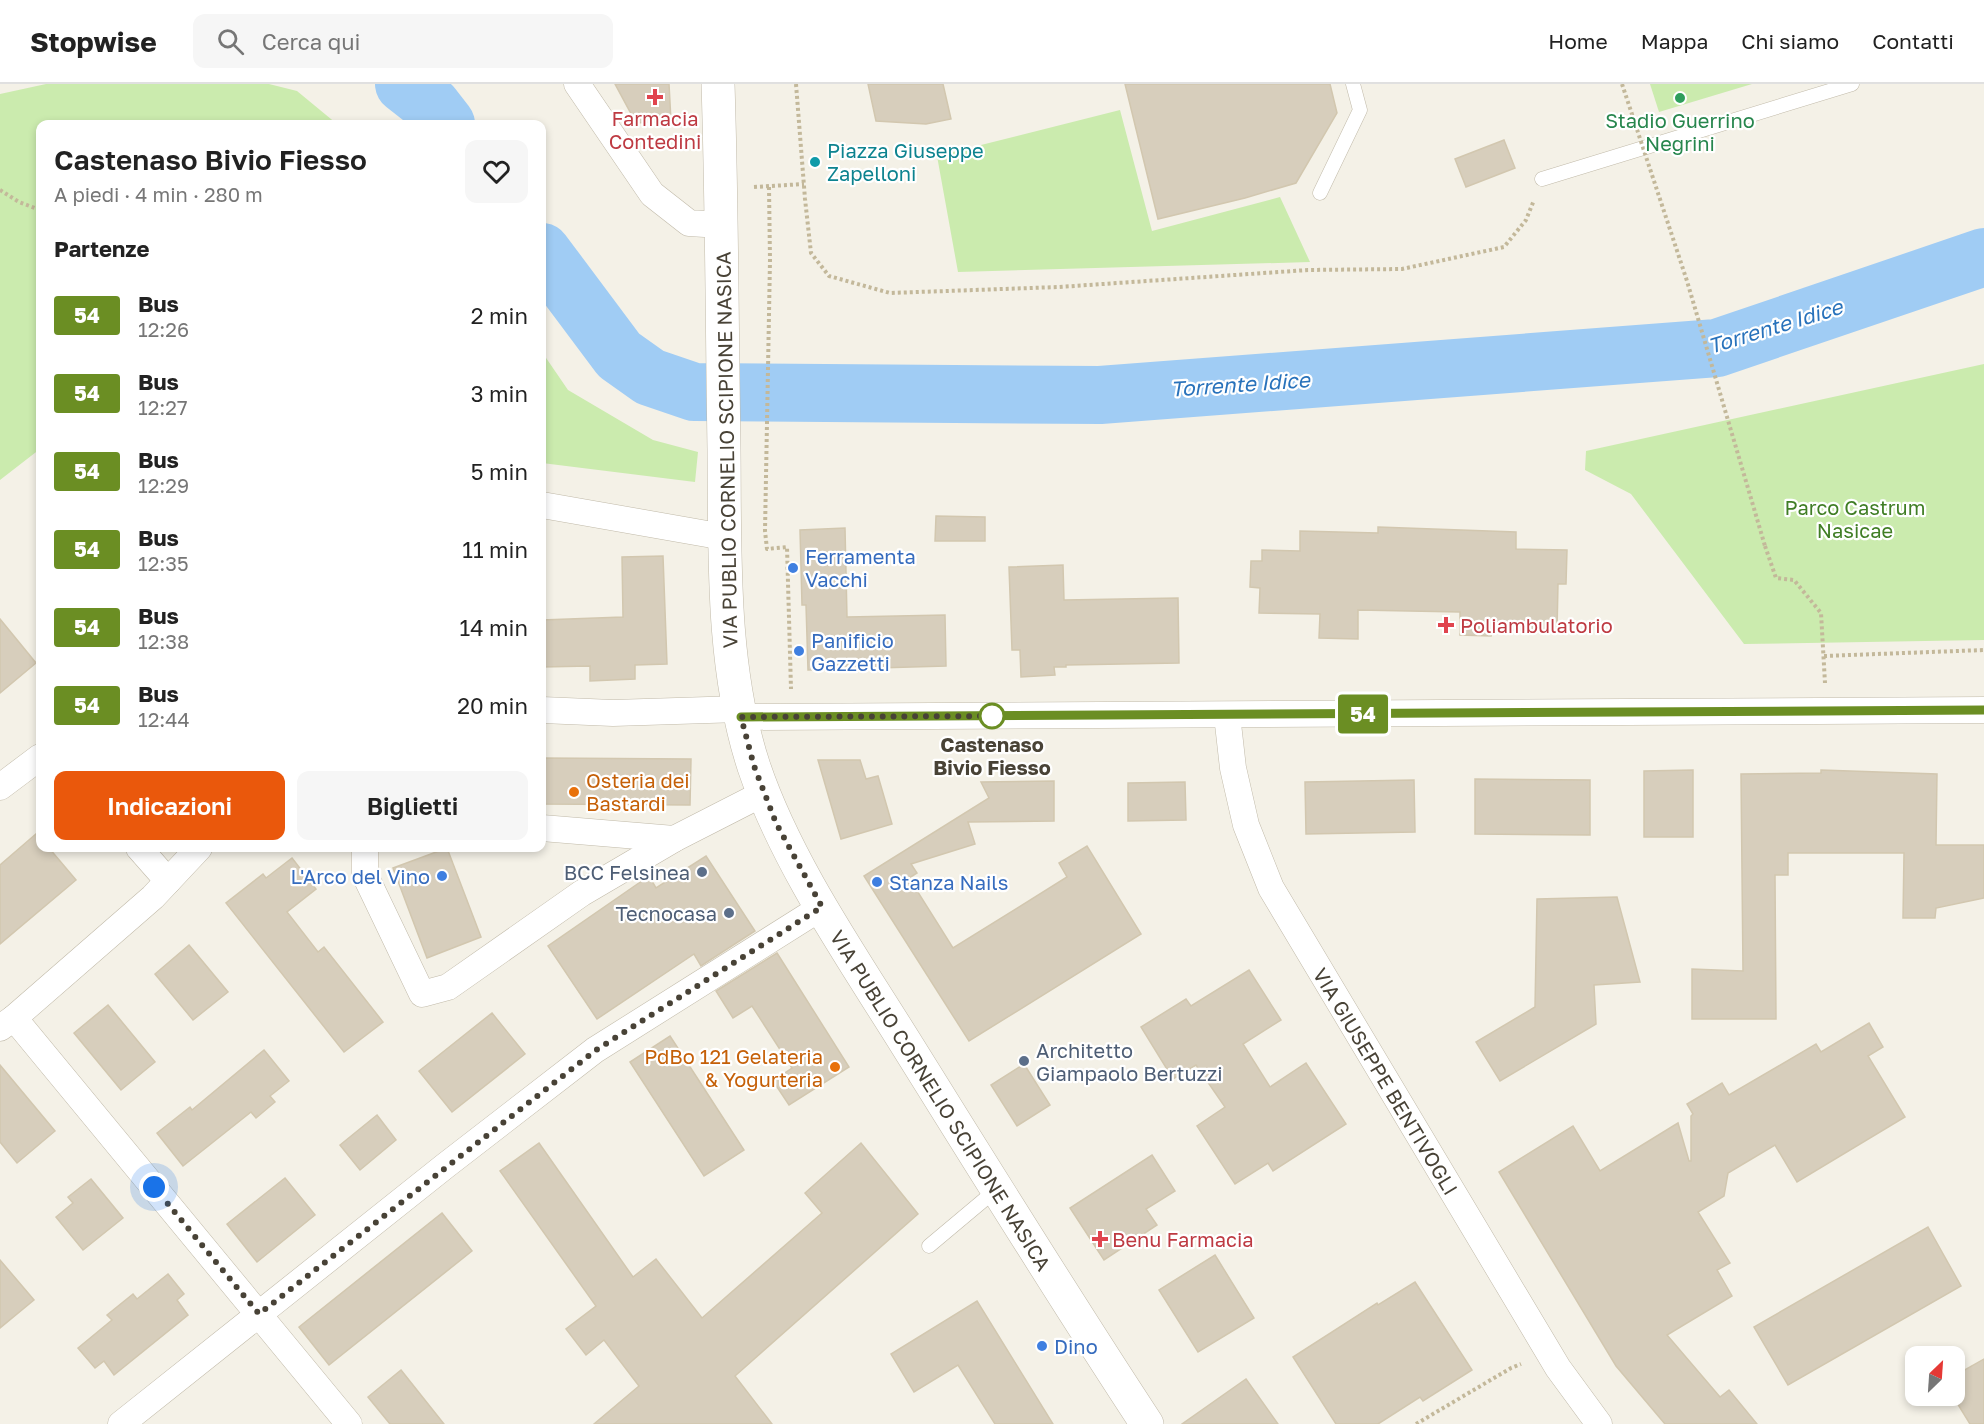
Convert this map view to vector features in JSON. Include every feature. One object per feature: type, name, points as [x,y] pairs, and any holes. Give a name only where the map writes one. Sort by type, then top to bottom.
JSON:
[{"type":"street","points":[[577,84],[652,194],[689,223],[721,225]]},
{"type":"street","name":"VIA PUBLIO CORNELIO SCIPIONE NASICA","points":[[718,84],[725,530],[731,655],[741,713],[754,766],[776,823],[822,907],[1055,1283],[1147,1424]]},
{"type":"street","points":[[546,506],[725,530]]},
{"type":"street","points":[[546,710],[612,713],[741,713],[793,717],[1984,710]]},
{"type":"street","name":"VIA GIUSEPPE BENTIVOGLI","points":[[1227,715],[1233,768],[1246,825],[1271,888],[1550,1354],[1599,1424]]},
{"type":"street","points":[[0,787],[36,760]]},
{"type":"street","points":[[365,852],[365,875],[422,994],[448,987],[582,893],[674,839],[764,793]]},
{"type":"street","points":[[546,828],[674,839]]},
{"type":"street","points":[[143,852],[168,881]]},
{"type":"street","points":[[196,852],[153,897],[7,1023],[259,1314],[349,1424]]},
{"type":"street","points":[[121,1424],[596,1050],[822,907]]},
{"type":"lane","points":[[1320,193],[1360,110],[1353,84]]},
{"type":"lane","points":[[1542,179],[1852,84]]},
{"type":"lane","points":[[929,1246],[997,1189]]},
{"type":"path","points":[[796,84],[811,253],[830,276],[890,292],[1059,287],[1308,270],[1402,269],[1504,248],[1526,220],[1542,179]]},
{"type":"path","points":[[1622,84],[1687,281],[1776,578],[1794,580],[1821,613],[1824,656],[1984,650]]},
{"type":"path","points":[[721,189],[804,184]]},
{"type":"path","points":[[769,186],[765,531],[767,549],[787,547],[793,717]]},
{"type":"path","points":[[0,190],[19,202],[36,208]]},
{"type":"path","points":[[1416,1424],[1511,1368],[1550,1354]]},
{"type":"green space","points":[[46,84],[269,84],[297,91],[332,120],[36,120],[36,452],[0,480],[0,94]]},
{"type":"green space","name":"Stadio Guerrino Negrini","points":[[1650,84],[1752,84],[1659,112]]},
{"type":"green space","points":[[1120,110],[1152,231],[1280,197],[1310,262],[958,272],[937,156]]},
{"type":"green space","points":[[546,358],[568,390],[653,440],[698,452],[695,482],[546,463]]},
{"type":"green space","name":"Parco Castrum Nasicae","points":[[1984,364],[1984,640],[1744,644],[1631,494],[1585,470],[1586,451]]},
{"type":"building","points":[[615,84],[669,84],[671,121],[636,123]]},
{"type":"building","points":[[868,84],[943,84],[951,119],[926,124],[876,121]]},
{"type":"building","points":[[1125,84],[1330,84],[1337,113],[1296,183],[1158,219]]},
{"type":"building","points":[[1504,140],[1515,168],[1466,187],[1455,159]]},
{"type":"building","points":[[936,516],[985,517],[985,541],[935,541]]},
{"type":"building","points":[[1378,527],[1516,532],[1516,549],[1567,550],[1566,584],[1558,584],[1557,631],[1491,630],[1491,636],[1460,635],[1460,612],[1358,610],[1358,639],[1319,638],[1320,614],[1259,613],[1260,588],[1250,587],[1251,561],[1262,561],[1262,550],[1300,551],[1300,531],[1378,533]]},
{"type":"building","points":[[845,528],[847,617],[945,615],[946,666],[808,670],[806,605],[802,605],[800,530]]},
{"type":"building","points":[[663,556],[667,664],[635,665],[635,679],[590,681],[590,666],[546,667],[546,620],[623,617],[622,557]]},
{"type":"building","points":[[1063,565],[1064,600],[1178,598],[1179,663],[1066,665],[1066,667],[1054,667],[1055,675],[1021,677],[1020,650],[1012,650],[1009,567]]},
{"type":"building","points":[[0,619],[36,663],[0,693]]},
{"type":"building","points":[[546,758],[691,759],[690,805],[546,804]]},
{"type":"building","points":[[818,760],[860,760],[866,779],[878,776],[892,824],[841,839]]},
{"type":"building","points":[[1693,770],[1693,837],[1644,837],[1644,771]]},
{"type":"building","points":[[1821,770],[1937,774],[1936,845],[1984,845],[1984,898],[1936,908],[1935,918],[1903,918],[1904,853],[1788,853],[1788,875],[1775,875],[1776,1019],[1692,1019],[1692,969],[1743,971],[1741,774],[1821,773]]},
{"type":"building","points":[[1475,779],[1590,780],[1590,835],[1475,834]]},
{"type":"building","points":[[1414,780],[1415,832],[1306,834],[1305,782]]},
{"type":"building","points":[[1054,781],[1054,821],[968,822],[975,844],[911,864],[917,873],[909,878],[953,948],[1067,877],[1059,863],[1087,846],[1141,934],[969,1041],[864,876],[989,798],[981,782]]},
{"type":"building","points":[[1185,782],[1186,820],[1128,821],[1128,783]]},
{"type":"building","points":[[36,834],[36,852],[52,852],[76,880],[0,944],[0,865]]},
{"type":"building","points":[[436,852],[449,852],[481,937],[427,958],[393,868]]},
{"type":"building","points":[[706,856],[755,931],[701,966],[694,954],[597,1019],[548,946],[649,876],[656,888]]},
{"type":"building","points":[[292,858],[316,889],[287,912],[318,952],[324,947],[383,1022],[344,1052],[226,903],[263,874],[266,878]]},
{"type":"building","points":[[1617,897],[1640,982],[1594,985],[1596,1024],[1500,1081],[1476,1042],[1535,1007],[1537,899]]},
{"type":"building","points":[[189,945],[228,992],[193,1020],[155,974]]},
{"type":"building","points":[[777,953],[849,1067],[789,1105],[773,1081],[792,1068],[752,1006],[733,1018],[716,991]]},
{"type":"building","points":[[1249,970],[1281,1020],[1243,1044],[1270,1087],[1306,1063],[1346,1124],[1273,1171],[1268,1163],[1235,1184],[1197,1126],[1225,1107],[1196,1065],[1173,1079],[1141,1027],[1186,999],[1191,1006]]},
{"type":"building","points":[[108,1005],[155,1062],[121,1090],[74,1033]]},
{"type":"building","points":[[492,1013],[525,1054],[452,1112],[419,1071]]},
{"type":"building","points":[[1869,1023],[1883,1047],[1868,1056],[1905,1117],[1797,1182],[1775,1145],[1728,1173],[1724,1196],[1698,1212],[1730,1263],[1717,1270],[1732,1296],[1667,1335],[1720,1397],[1729,1390],[1757,1424],[1665,1424],[1616,1366],[1499,1172],[1573,1126],[1600,1171],[1678,1123],[1689,1161],[1691,1161],[1691,1116],[1693,1114],[1687,1104],[1722,1083],[1729,1095],[1816,1044],[1821,1052]]},
{"type":"building","points":[[670,1036],[744,1150],[704,1176],[630,1062]]},
{"type":"building","points":[[264,1050],[289,1081],[270,1096],[275,1102],[256,1118],[251,1112],[183,1166],[157,1133],[190,1107],[192,1110]]},
{"type":"building","points":[[1024,1064],[1050,1105],[1017,1126],[991,1085]]},
{"type":"building","points":[[0,1065],[55,1131],[17,1163],[0,1142]]},
{"type":"building","points":[[377,1115],[396,1140],[360,1170],[340,1145]]},
{"type":"building","points":[[539,1143],[633,1277],[656,1259],[702,1318],[822,1213],[805,1193],[861,1143],[918,1214],[735,1376],[772,1424],[594,1424],[639,1386],[604,1340],[586,1355],[566,1329],[596,1306],[500,1171]]},
{"type":"building","points":[[1152,1155],[1175,1191],[1146,1209],[1157,1225],[1104,1260],[1070,1208]]},
{"type":"building","points":[[285,1178],[315,1215],[257,1262],[227,1224]]},
{"type":"building","points":[[91,1179],[123,1218],[83,1250],[56,1217],[73,1203],[68,1197]]},
{"type":"building","points":[[442,1213],[472,1251],[329,1365],[299,1327]]},
{"type":"building","points":[[1928,1227],[1961,1286],[1788,1385],[1754,1327]]},
{"type":"building","points":[[1215,1255],[1254,1318],[1198,1352],[1159,1290]]},
{"type":"building","points":[[0,1260],[34,1300],[0,1328]]},
{"type":"building","points":[[168,1274],[184,1294],[177,1300],[188,1315],[114,1375],[104,1361],[95,1368],[78,1348],[112,1320],[107,1315],[133,1294],[137,1299]]},
{"type":"building","points":[[1415,1282],[1472,1370],[1423,1401],[1420,1397],[1378,1424],[1336,1424],[1293,1357],[1377,1303],[1378,1305]]},
{"type":"building","points":[[977,1301],[1053,1424],[995,1424],[958,1365],[914,1392],[891,1354]]},
{"type":"building","points":[[1984,1359],[1984,1424],[1970,1424],[1959,1406],[1965,1406],[1965,1370]]},
{"type":"building","points":[[401,1370],[444,1424],[390,1424],[368,1397]]},
{"type":"building","points":[[1246,1379],[1278,1424],[1182,1424]]},
{"type":"waterway","name":"Torrente Idice","points":[[404,84],[432,106],[443,120]]},
{"type":"waterway","name":"Torrente Idice","points":[[546,257],[619,355],[650,377],[694,392],[1100,395],[1717,348],[1984,257]]},
{"type":"bus line","name":"54","points":[[741,717],[1984,710]]},
{"type":"place","name":"Farmacia Contedini","points":[[655,97]]},
{"type":"place","name":"Stadio Guerrino Negrini","points":[[1680,98]]},
{"type":"place","name":"Piazza Giuseppe Zapelloni","points":[[815,162]]},
{"type":"place","name":"Ferramenta Vacchi","points":[[793,568]]},
{"type":"place","name":"Poliambulatorio","points":[[1446,625]]},
{"type":"place","name":"Panificio Gazzetti","points":[[799,651]]},
{"type":"place","name":"Castenaso Bivio Fiesso","points":[[992,716]]},
{"type":"place","name":"Osteria dei Bastardi","points":[[574,792]]},
{"type":"place","name":"BCC Felsinea","points":[[702,872]]},
{"type":"place","name":"L'Arco del Vino","points":[[442,876]]},
{"type":"place","name":"Stanza Nails","points":[[877,882]]},
{"type":"place","name":"Tecnocasa","points":[[729,913]]},
{"type":"place","name":"Architetto Giampaolo Bertuzzi","points":[[1024,1061]]},
{"type":"place","name":"PdBo 121 Gelateria & Yogurteria","points":[[835,1067]]},
{"type":"place","name":"Benu Farmacia","points":[[1100,1239]]},
{"type":"place","name":"Dino","points":[[1042,1346]]},
{"type":"route","points":[[154,1187],[259,1314],[445,1166],[596,1050],[822,907],[776,823],[754,766],[741,717],[1003,716],[992,716]]}]
